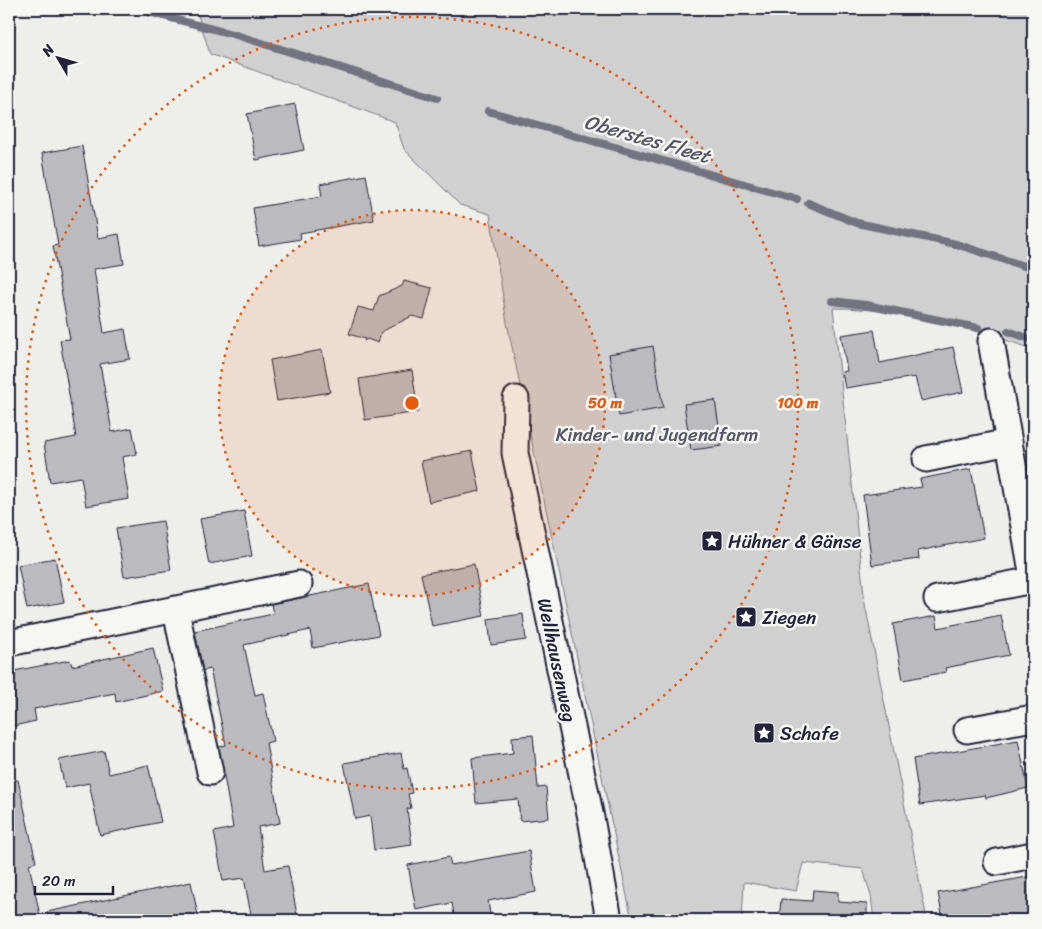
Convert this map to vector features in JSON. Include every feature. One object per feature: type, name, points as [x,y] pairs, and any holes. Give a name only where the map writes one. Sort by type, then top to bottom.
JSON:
[{"type":"street","points":[[937,599],[1033,579],[991,341]]},
{"type":"street","name":"Wellhausenweg","points":[[516,399],[515,453],[591,818],[609,920]]},
{"type":"street","points":[[926,459],[1009,442]]},
{"type":"street","points":[[9,643],[299,584]]},
{"type":"street","points":[[176,610],[210,772]]},
{"type":"street","points":[[967,730],[1033,718]]},
{"type":"street","points":[[997,862],[1033,855]]},
{"type":"green space","name":"Kinder- und Jugendfarm","points":[[196,9],[1033,9],[1033,349],[960,327],[909,315],[884,311],[833,308],[865,604],[927,920],[874,920],[871,896],[863,869],[803,863],[796,891],[744,882],[742,920],[632,920],[507,323],[490,214],[460,205],[404,149],[395,122],[210,54]]},
{"type":"building","points":[[295,104],[304,150],[256,160],[247,114]]},
{"type":"building","points":[[82,146],[98,238],[119,234],[124,264],[94,269],[104,333],[125,329],[130,359],[100,364],[112,432],[132,428],[137,454],[122,457],[129,499],[86,506],[81,477],[50,482],[44,443],[76,437],[60,340],[70,339],[53,246],[58,245],[42,153]]},
{"type":"building","points":[[366,175],[374,220],[300,233],[301,239],[259,246],[253,208],[322,196],[320,184]]},
{"type":"building","points":[[404,281],[432,288],[424,319],[412,316],[381,332],[378,343],[367,339],[364,341],[365,339],[349,334],[358,307],[374,311],[379,296],[402,286]]},
{"type":"building","points":[[874,330],[880,363],[953,347],[963,392],[921,401],[915,377],[845,388],[842,372],[847,371],[841,335]]},
{"type":"building","points":[[653,346],[663,408],[619,416],[609,354]]},
{"type":"building","points":[[322,350],[330,392],[277,401],[270,360]]},
{"type":"building","points":[[412,370],[418,412],[365,420],[359,379]]},
{"type":"building","points":[[715,400],[722,446],[691,450],[684,404]]},
{"type":"building","points":[[472,451],[480,491],[429,502],[421,461]]},
{"type":"building","points":[[971,469],[984,538],[918,551],[919,559],[872,565],[863,495],[922,487],[920,479]]},
{"type":"building","points":[[244,511],[252,556],[209,564],[200,519]]},
{"type":"building","points":[[163,521],[171,570],[124,577],[116,528]]},
{"type":"building","points":[[55,558],[64,602],[27,609],[18,565]]},
{"type":"building","points":[[474,564],[484,616],[432,626],[421,574]]},
{"type":"building","points":[[369,584],[379,635],[313,648],[310,630],[244,645],[255,695],[263,693],[273,741],[266,743],[280,823],[258,827],[265,870],[288,866],[297,915],[270,920],[252,920],[244,878],[223,881],[214,832],[233,828],[219,747],[226,745],[210,669],[203,671],[195,631],[273,614],[271,604]]},
{"type":"building","points":[[523,614],[526,640],[491,645],[488,619]]},
{"type":"building","points":[[1001,615],[1009,655],[945,668],[946,672],[903,680],[893,624],[936,616],[938,628]]},
{"type":"building","points":[[153,648],[163,691],[116,702],[115,693],[34,709],[36,721],[9,727],[9,672],[70,660],[72,666]]},
{"type":"building","points":[[533,735],[538,788],[546,787],[549,818],[520,821],[518,799],[476,803],[472,758],[513,753],[512,737]]},
{"type":"building","points":[[1018,740],[1028,788],[986,798],[985,795],[920,805],[913,759]]},
{"type":"building","points":[[104,751],[109,774],[148,765],[161,822],[100,835],[89,783],[65,788],[59,760]]},
{"type":"building","points":[[401,753],[404,769],[407,768],[412,793],[408,794],[411,808],[407,809],[412,845],[374,850],[370,816],[355,819],[344,763]]},
{"type":"building","points":[[18,780],[36,862],[29,864],[41,920],[9,920],[9,781]]},
{"type":"building","points":[[529,851],[536,892],[488,901],[491,920],[455,920],[452,903],[416,910],[408,865],[449,857],[451,865]]},
{"type":"building","points":[[1033,876],[1033,920],[943,920],[938,893]]},
{"type":"building","points":[[191,882],[199,920],[48,920],[47,912]]},
{"type":"building","points":[[813,890],[838,892],[838,902],[867,904],[867,920],[779,920],[781,899],[812,901]]},
{"type":"waterway","name":"Oberstes Fleet","points":[[136,9],[236,35],[437,98]]},
{"type":"waterway","name":"Oberstes Fleet","points":[[488,111],[797,199]]},
{"type":"waterway","name":"Oberstes Fleet","points":[[808,203],[857,223],[956,244],[1033,269]]},
{"type":"waterway","points":[[832,301],[866,305],[978,328]]},
{"type":"waterway","points":[[1008,331],[1033,340]]},
{"type":"place","name":"Hühner & Gänse","points":[[712,541]]},
{"type":"place","name":"Ziegen","points":[[746,617]]},
{"type":"place","name":"Schafe","points":[[764,733]]}]
